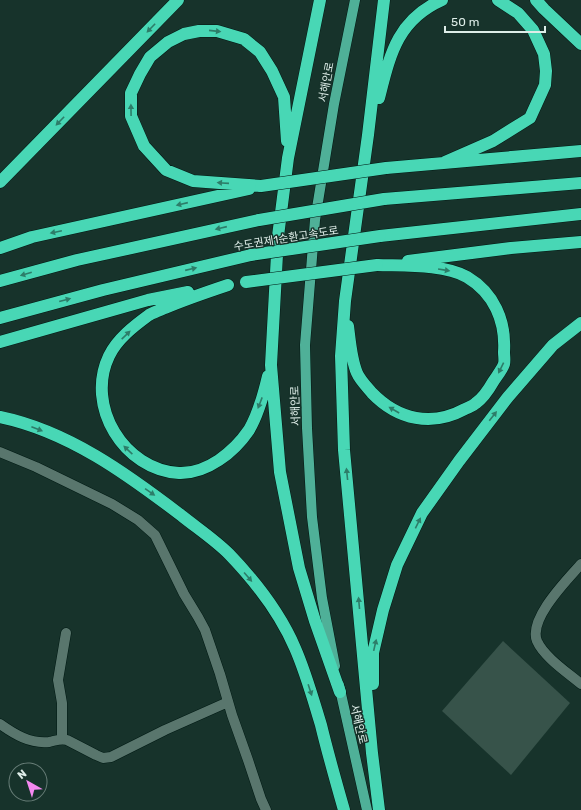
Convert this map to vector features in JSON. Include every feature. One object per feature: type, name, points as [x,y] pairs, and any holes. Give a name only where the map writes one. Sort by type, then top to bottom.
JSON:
[{"type":"highway","points":[[0,182],[178,0]]},
{"type":"highway","points":[[320,0],[288,158],[278,236],[270,365],[280,472],[299,568],[315,621],[340,692]]},
{"type":"highway","points":[[379,810],[372,753],[344,443],[341,356],[345,301],[368,135],[384,0]]},
{"type":"highway","points":[[368,135],[387,65],[395,44],[410,21],[429,6],[442,0]]},
{"type":"highway","points":[[446,162],[493,141],[530,118],[545,85],[546,71],[544,54],[533,30],[518,13],[498,0]]},
{"type":"highway","points":[[536,0],[581,44]]},
{"type":"highway","points":[[261,186],[193,181],[166,170],[144,146],[131,116],[131,93],[150,57],[168,42],[184,34],[199,31],[216,31],[244,39],[260,52],[272,71],[284,97],[288,158]]},
{"type":"highway","points":[[0,248],[32,237],[261,186],[386,168],[581,151]]},
{"type":"highway","name":"수도권제1순환고속도로","points":[[0,281],[76,260],[259,220],[384,199],[581,183]]},
{"type":"highway","name":"수도권제1순환고속도로","points":[[0,318],[103,290],[251,255],[380,236],[581,214]]},
{"type":"highway","points":[[0,342],[148,300],[228,285],[511,248],[581,242]]},
{"type":"highway","points":[[345,301],[352,351],[357,374],[367,388],[381,403],[399,414],[419,419],[439,419],[457,413],[476,403],[490,388],[504,365],[505,346],[503,324],[496,307],[485,291],[467,277],[448,270],[377,265]]},
{"type":"highway","points":[[228,285],[150,314],[124,336],[110,355],[102,376],[101,398],[106,416],[113,431],[126,449],[142,462],[159,469],[180,473],[198,470],[219,461],[249,430],[264,392],[270,365]]},
{"type":"highway","points":[[372,753],[373,653],[383,610],[397,565],[422,513],[458,460],[508,397],[553,345],[581,323]]},
{"type":"highway","points":[[0,417],[16,420],[75,444],[122,472],[162,501],[228,553],[253,582],[276,613],[295,647],[311,690],[344,810]]},
{"type":"main road","name":"서해안로","points":[[355,0],[334,104],[316,220],[305,345],[307,428],[312,517],[322,598],[340,692],[367,810]]},
{"type":"street","points":[[0,452],[36,467],[112,504],[138,520],[152,532],[160,544],[184,594],[205,630],[261,800],[266,810]]},
{"type":"street","points":[[581,564],[551,599],[536,624],[537,641],[549,657],[581,684]]},
{"type":"street","points":[[62,739],[62,703],[58,680],[66,633]]},
{"type":"street","points":[[0,724],[20,737],[30,740],[49,742],[62,739],[67,740],[103,758],[111,757],[165,730],[228,702]]},
{"type":"building","points":[[503,641],[570,703],[511,775],[442,711]]}]
